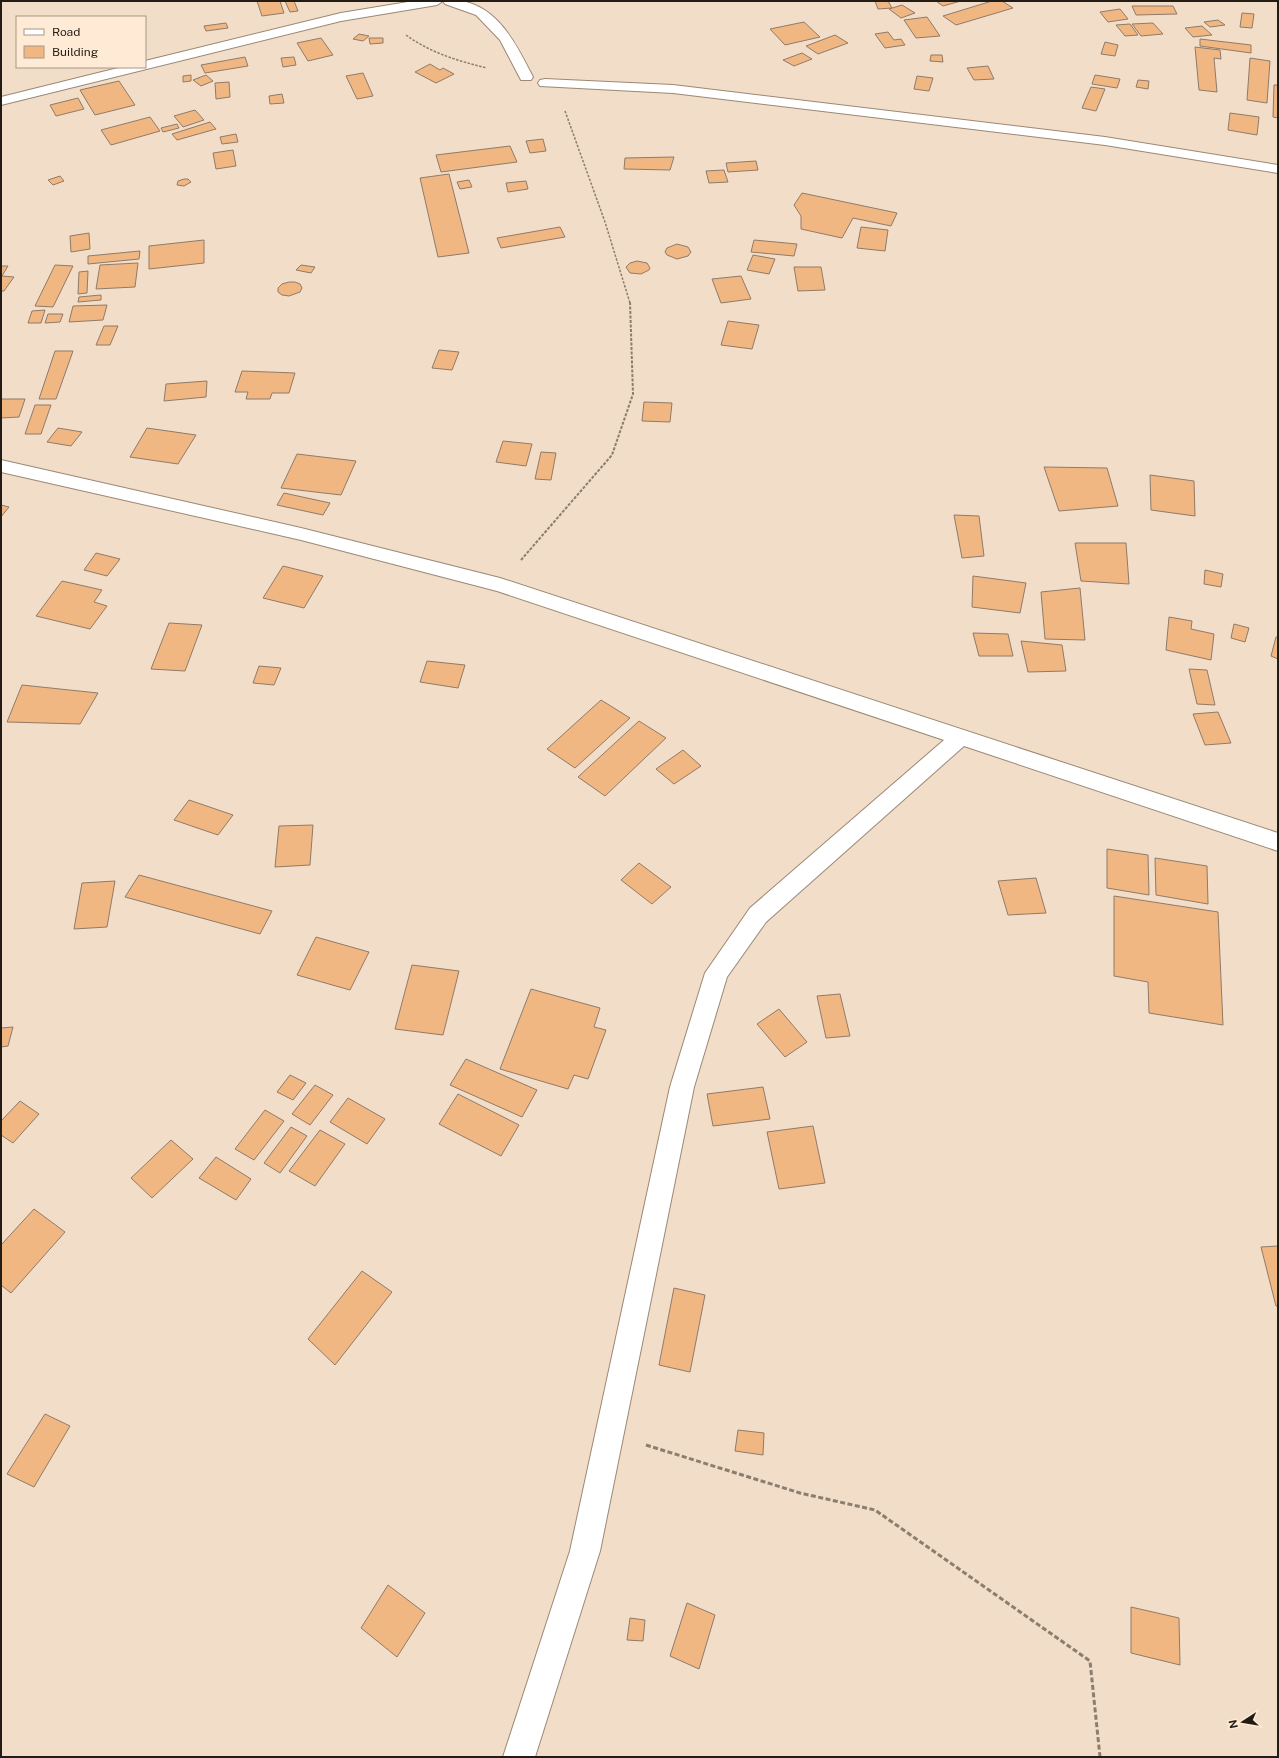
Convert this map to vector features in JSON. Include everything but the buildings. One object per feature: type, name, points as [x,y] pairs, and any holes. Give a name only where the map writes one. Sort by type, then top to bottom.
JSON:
[{"type":"street","points":[[146,65],[341,18],[437,1]]},
{"type":"street","points":[[449,1],[480,12],[506,38],[526,77]]},
{"type":"street","points":[[480,12],[488,1]]},
{"type":"street","points":[[1,101],[134,68]]},
{"type":"street","points":[[545,83],[672,89],[1105,141],[1278,169]]},
{"type":"street","points":[[1,466],[301,534],[500,585],[1278,842]]},
{"type":"street","points":[[519,1757],[585,1551],[682,1087],[717,973],[758,915],[961,737]]},
{"type":"path","points":[[379,11],[408,36],[433,52],[455,60],[526,77]]},
{"type":"path","points":[[500,585],[612,455],[633,394],[630,303],[605,222],[563,104],[545,83]]},
{"type":"path","points":[[609,1433],[800,1493],[876,1510],[1090,1661],[1100,1757]]}]
